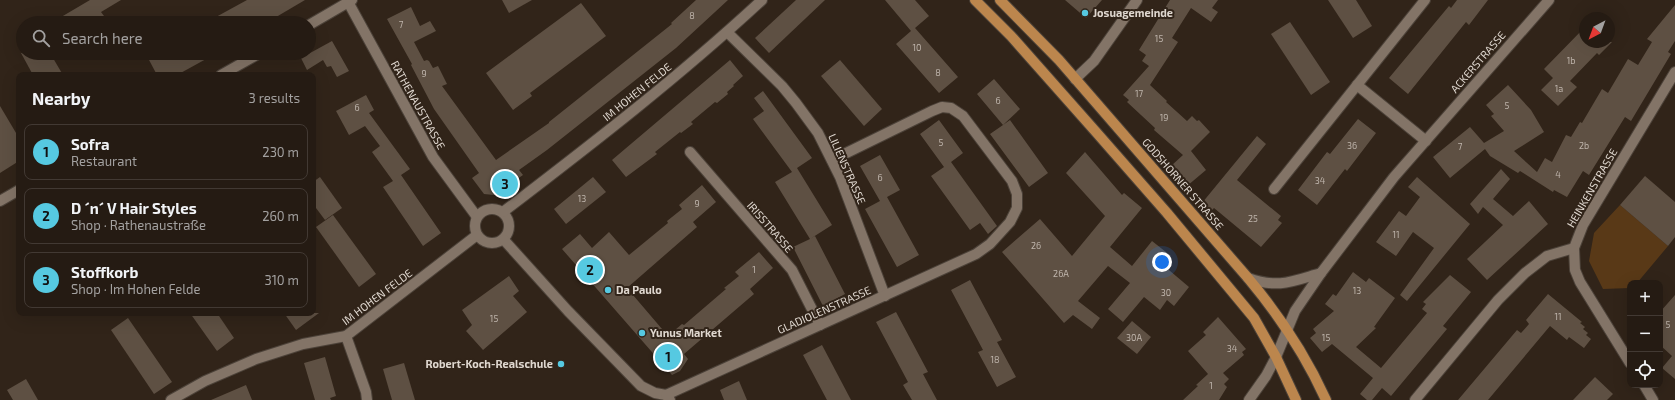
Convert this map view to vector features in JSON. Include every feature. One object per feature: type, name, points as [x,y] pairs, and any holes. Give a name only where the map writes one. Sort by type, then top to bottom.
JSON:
[{"type":"main road","points":[[974,0],[1020,46],[1167,213],[1254,318],[1276,357],[1296,400]]},
{"type":"main road","name":"GODSHORNER STRASSE","points":[[1000,0],[1023,22],[1075,79],[1248,278],[1270,305],[1288,331],[1317,381],[1326,400]]},
{"type":"street","name":"IM HOHEN FELDE","points":[[503,212],[651,96],[727,32],[762,0]]},
{"type":"street","points":[[1075,79],[1094,61],[1136,0]]},
{"type":"street","points":[[1274,189],[1425,0]]},
{"type":"street","name":"ACKERSTRASSE","points":[[1249,400],[1266,376],[1276,357],[1295,311],[1321,273],[1394,177],[1549,0]]},
{"type":"street","points":[[316,21],[349,1]]},
{"type":"street","name":"RATHENAUSTRASSE","points":[[349,1],[433,157],[477,217]]},
{"type":"street","name":"LILIENSTRASSE","points":[[727,32],[782,86],[818,133],[832,160],[885,296]]},
{"type":"street","points":[[226,72],[248,60]]},
{"type":"street","name":"HEINKENSTRASSE","points":[[1574,248],[1583,225],[1675,72]]},
{"type":"street","points":[[1357,84],[1426,140]]},
{"type":"street","name":"GLADIOLENSTRASSE","points":[[668,397],[820,325],[976,254],[990,244],[1010,222],[1017,208],[1017,194],[1012,181],[963,116],[951,108],[942,107],[932,111],[832,160]]},
{"type":"street","name":"IRISSTRASSE","points":[[690,152],[792,270],[820,325]]},
{"type":"street","points":[[0,201],[16,192]]},
{"type":"street","points":[[489,208],[503,212],[510,225],[504,240],[490,244],[477,235],[474,226],[477,217],[489,208]]},
{"type":"street","name":"IM HOHEN FELDE","points":[[171,400],[205,381],[256,359],[303,344],[346,336],[477,235]]},
{"type":"street","points":[[504,240],[568,311],[641,386],[655,393],[668,397]]},
{"type":"street","points":[[1415,400],[1498,300],[1525,273],[1547,256],[1574,248],[1573,261],[1580,282],[1627,358]]},
{"type":"street","points":[[1248,278],[1262,283],[1280,284],[1321,273]]},
{"type":"street","points":[[346,336],[368,400]]},
{"type":"street","points":[[1646,388],[1653,400]]},
{"type":"shaded area","points":[[1620,205],[1668,246],[1640,280],[1627,280],[1627,288],[1603,289],[1589,261],[1594,233]]},
{"type":"building","points":[[90,0],[121,0],[101,12],[104,16],[63,16]]},
{"type":"building","points":[[247,0],[305,0],[278,16],[218,16]]},
{"type":"building","points":[[502,0],[532,0],[509,13]]},
{"type":"building","points":[[696,0],[728,0],[676,48],[547,150],[519,170],[523,175],[494,195],[484,194],[472,178],[479,173],[434,109],[411,65],[412,64],[387,19],[411,7],[420,26],[430,21],[436,31],[414,42],[424,61],[429,61],[433,68],[438,66],[447,84],[442,86],[496,160],[549,123],[672,24],[671,23]]},
{"type":"building","points":[[796,0],[825,0],[769,53],[755,38]]},
{"type":"building","points":[[885,0],[915,0],[929,16],[915,28],[958,77],[939,93],[896,44],[911,31]]},
{"type":"building","name":"Josuagemeinde","points":[[1065,0],[1102,0],[1086,18]]},
{"type":"building","points":[[1170,0],[1218,0],[1212,8],[1218,12],[1211,22],[1191,8],[1172,38],[1178,42],[1150,85],[1187,121],[1192,116],[1197,121],[1199,120],[1210,132],[1191,151],[1206,170],[1187,186],[1171,166],[1183,155],[1154,130],[1155,128],[1127,102],[1129,100],[1123,95],[1149,66],[1142,61],[1146,55],[1139,50]]},
{"type":"building","points":[[1328,0],[1356,0],[1372,26],[1353,38]]},
{"type":"building","points":[[1457,0],[1488,0],[1469,25],[1466,22],[1408,94],[1389,78],[1449,6],[1451,8]]},
{"type":"building","points":[[581,3],[606,36],[530,93],[532,96],[513,110],[486,73]]},
{"type":"building","points":[[1675,5],[1675,41],[1668,52],[1671,54],[1631,121],[1625,117],[1589,175],[1583,171],[1567,197],[1554,190],[1553,192],[1520,171],[1518,173],[1490,156],[1485,149],[1450,178],[1433,157],[1470,127],[1484,143],[1504,131],[1491,116],[1494,114],[1486,105],[1508,85],[1531,110],[1544,132],[1514,151],[1537,172],[1545,158],[1552,162],[1566,135],[1571,137],[1580,122],[1582,123],[1602,89],[1608,93],[1628,59],[1638,65],[1652,42],[1647,39]]},
{"type":"building","points":[[1290,22],[1330,82],[1311,95],[1271,34]]},
{"type":"building","points":[[1579,33],[1579,48],[1606,48],[1599,55],[1597,53],[1570,81],[1577,87],[1558,106],[1541,90],[1553,78],[1544,69]]},
{"type":"building","points":[[332,41],[349,71],[337,77],[331,66],[327,67],[323,60],[307,70],[302,60],[316,60],[316,50]]},
{"type":"building","points":[[25,60],[54,60],[61,72],[31,72]]},
{"type":"building","points":[[149,60],[204,60],[182,72],[155,72]]},
{"type":"building","points":[[730,60],[743,76],[727,92],[728,94],[717,103],[715,102],[691,122],[693,124],[681,133],[680,132],[655,152],[657,154],[626,177],[612,160]]},
{"type":"building","points":[[840,60],[882,109],[864,126],[821,76]]},
{"type":"building","points":[[994,79],[1020,109],[1003,125],[977,94]]},
{"type":"building","points":[[763,91],[812,158],[797,168],[832,225],[810,239],[775,182],[792,172],[753,119],[764,111],[754,98]]},
{"type":"building","points":[[366,95],[374,110],[369,113],[410,169],[401,175],[441,233],[423,246],[383,187],[393,181],[372,152],[380,146],[365,126],[349,135],[336,111]]},
{"type":"building","points":[[0,106],[16,133],[16,163],[0,173]]},
{"type":"building","points":[[1358,119],[1376,133],[1347,171],[1345,169],[1317,205],[1298,190],[1327,152],[1330,154]]},
{"type":"building","points":[[939,120],[963,153],[951,162],[997,226],[988,234],[980,223],[970,230],[931,176],[944,167],[920,134]]},
{"type":"building","points":[[1010,120],[1048,173],[1029,187],[990,134]]},
{"type":"building","points":[[1257,136],[1266,144],[1237,180],[1281,216],[1278,220],[1282,223],[1261,247],[1214,208],[1209,213],[1202,203]]},
{"type":"building","points":[[1085,152],[1122,195],[1124,193],[1142,208],[1110,247],[1132,266],[1152,241],[1171,256],[1163,265],[1189,287],[1174,306],[1167,300],[1160,310],[1144,297],[1123,322],[1108,309],[1130,283],[1108,266],[1078,301],[1100,318],[1092,329],[1073,315],[1064,323],[1002,252],[1040,219],[1072,256],[1105,216],[1066,173]]},
{"type":"building","points":[[880,155],[900,190],[887,197],[919,255],[897,267],[865,209],[880,201],[860,166]]},
{"type":"building","points":[[1501,169],[1510,179],[1493,199],[1513,216],[1529,201],[1548,224],[1487,280],[1467,259],[1503,225],[1483,207],[1478,214],[1470,204]]},
{"type":"building","points":[[1645,176],[1675,202],[1675,237],[1668,246],[1620,205]]},
{"type":"building","points":[[320,177],[342,208],[325,220],[316,208],[316,180]]},
{"type":"building","points":[[593,177],[606,192],[566,224],[554,209]]},
{"type":"building","points":[[1417,177],[1470,224],[1407,301],[1400,295],[1434,248],[1413,232],[1396,256],[1376,242],[1399,211],[1406,216],[1420,197],[1408,187]]},
{"type":"building","points":[[702,185],[716,202],[693,222],[697,227],[627,288],[668,336],[682,324],[684,325],[726,289],[724,288],[739,276],[735,272],[759,252],[773,268],[750,289],[754,294],[684,354],[688,359],[680,371],[672,375],[562,249],[580,234],[592,248],[609,232],[629,255],[668,223],[667,221],[682,209],[679,205]]},
{"type":"building","points":[[333,215],[376,274],[359,287],[316,227]]},
{"type":"building","points":[[815,236],[845,294],[823,306],[793,247]]},
{"type":"building","points":[[1353,272],[1366,282],[1369,278],[1395,298],[1374,327],[1376,328],[1356,347],[1381,368],[1427,313],[1422,309],[1426,304],[1423,302],[1450,275],[1471,292],[1443,326],[1447,329],[1391,396],[1382,388],[1372,400],[1367,400],[1360,394],[1373,378],[1332,344],[1322,352],[1310,338],[1316,333],[1313,329],[1334,311],[1325,304],[1333,294],[1336,296]]},
{"type":"building","points":[[509,276],[519,291],[513,296],[527,312],[483,350],[466,331],[472,325],[462,310]]},
{"type":"building","points":[[970,280],[1002,340],[997,342],[1016,377],[997,387],[978,352],[983,350],[951,290]]},
{"type":"building","points":[[1548,294],[1582,322],[1580,323],[1585,327],[1583,329],[1588,333],[1586,335],[1591,339],[1584,348],[1569,337],[1567,340],[1550,326],[1488,400],[1458,400],[1517,330],[1521,333],[1529,324],[1526,320]]},
{"type":"building","points":[[1675,295],[1675,379],[1663,369],[1672,356],[1663,348],[1663,309]]},
{"type":"building","points":[[896,312],[928,372],[923,374],[937,400],[912,400],[903,385],[908,382],[876,322]]},
{"type":"building","points":[[192,316],[219,316],[234,338],[217,351]]},
{"type":"building","points":[[286,316],[315,316],[296,330]]},
{"type":"building","points":[[1218,317],[1246,349],[1242,352],[1244,355],[1223,373],[1229,379],[1224,384],[1227,387],[1219,400],[1183,400],[1208,374],[1188,351],[1206,335],[1203,332]]},
{"type":"building","points":[[128,318],[172,382],[154,394],[111,330]]},
{"type":"building","points":[[1132,321],[1151,337],[1137,354],[1117,338]]},
{"type":"building","points":[[822,345],[851,400],[827,400],[803,355]]},
{"type":"building","points":[[325,357],[336,396],[330,398],[331,400],[315,400],[304,363]]},
{"type":"building","points":[[404,363],[415,400],[392,400],[383,369]]},
{"type":"building","points":[[1595,377],[1613,394],[1607,400],[1573,400]]},
{"type":"building","points":[[26,379],[38,400],[13,400],[7,390]]},
{"type":"building","points":[[739,381],[747,400],[724,400],[720,390]]},
{"type":"building","points":[[246,385],[252,400],[211,400]]},
{"type":"place","name":"Josuagemeinde","points":[[1085,13]]},
{"type":"place","name":"Stoffkorb","points":[[505,184]]},
{"type":"place","name":"D ´n´ V Hair Styles","points":[[590,270]]},
{"type":"place","name":"Da Paulo","points":[[608,290]]},
{"type":"place","name":"Yunus Market","points":[[642,333]]},
{"type":"place","name":"Sofra","points":[[668,357]]},
{"type":"place","name":"Robert-Koch-Realschule","points":[[561,364]]}]
